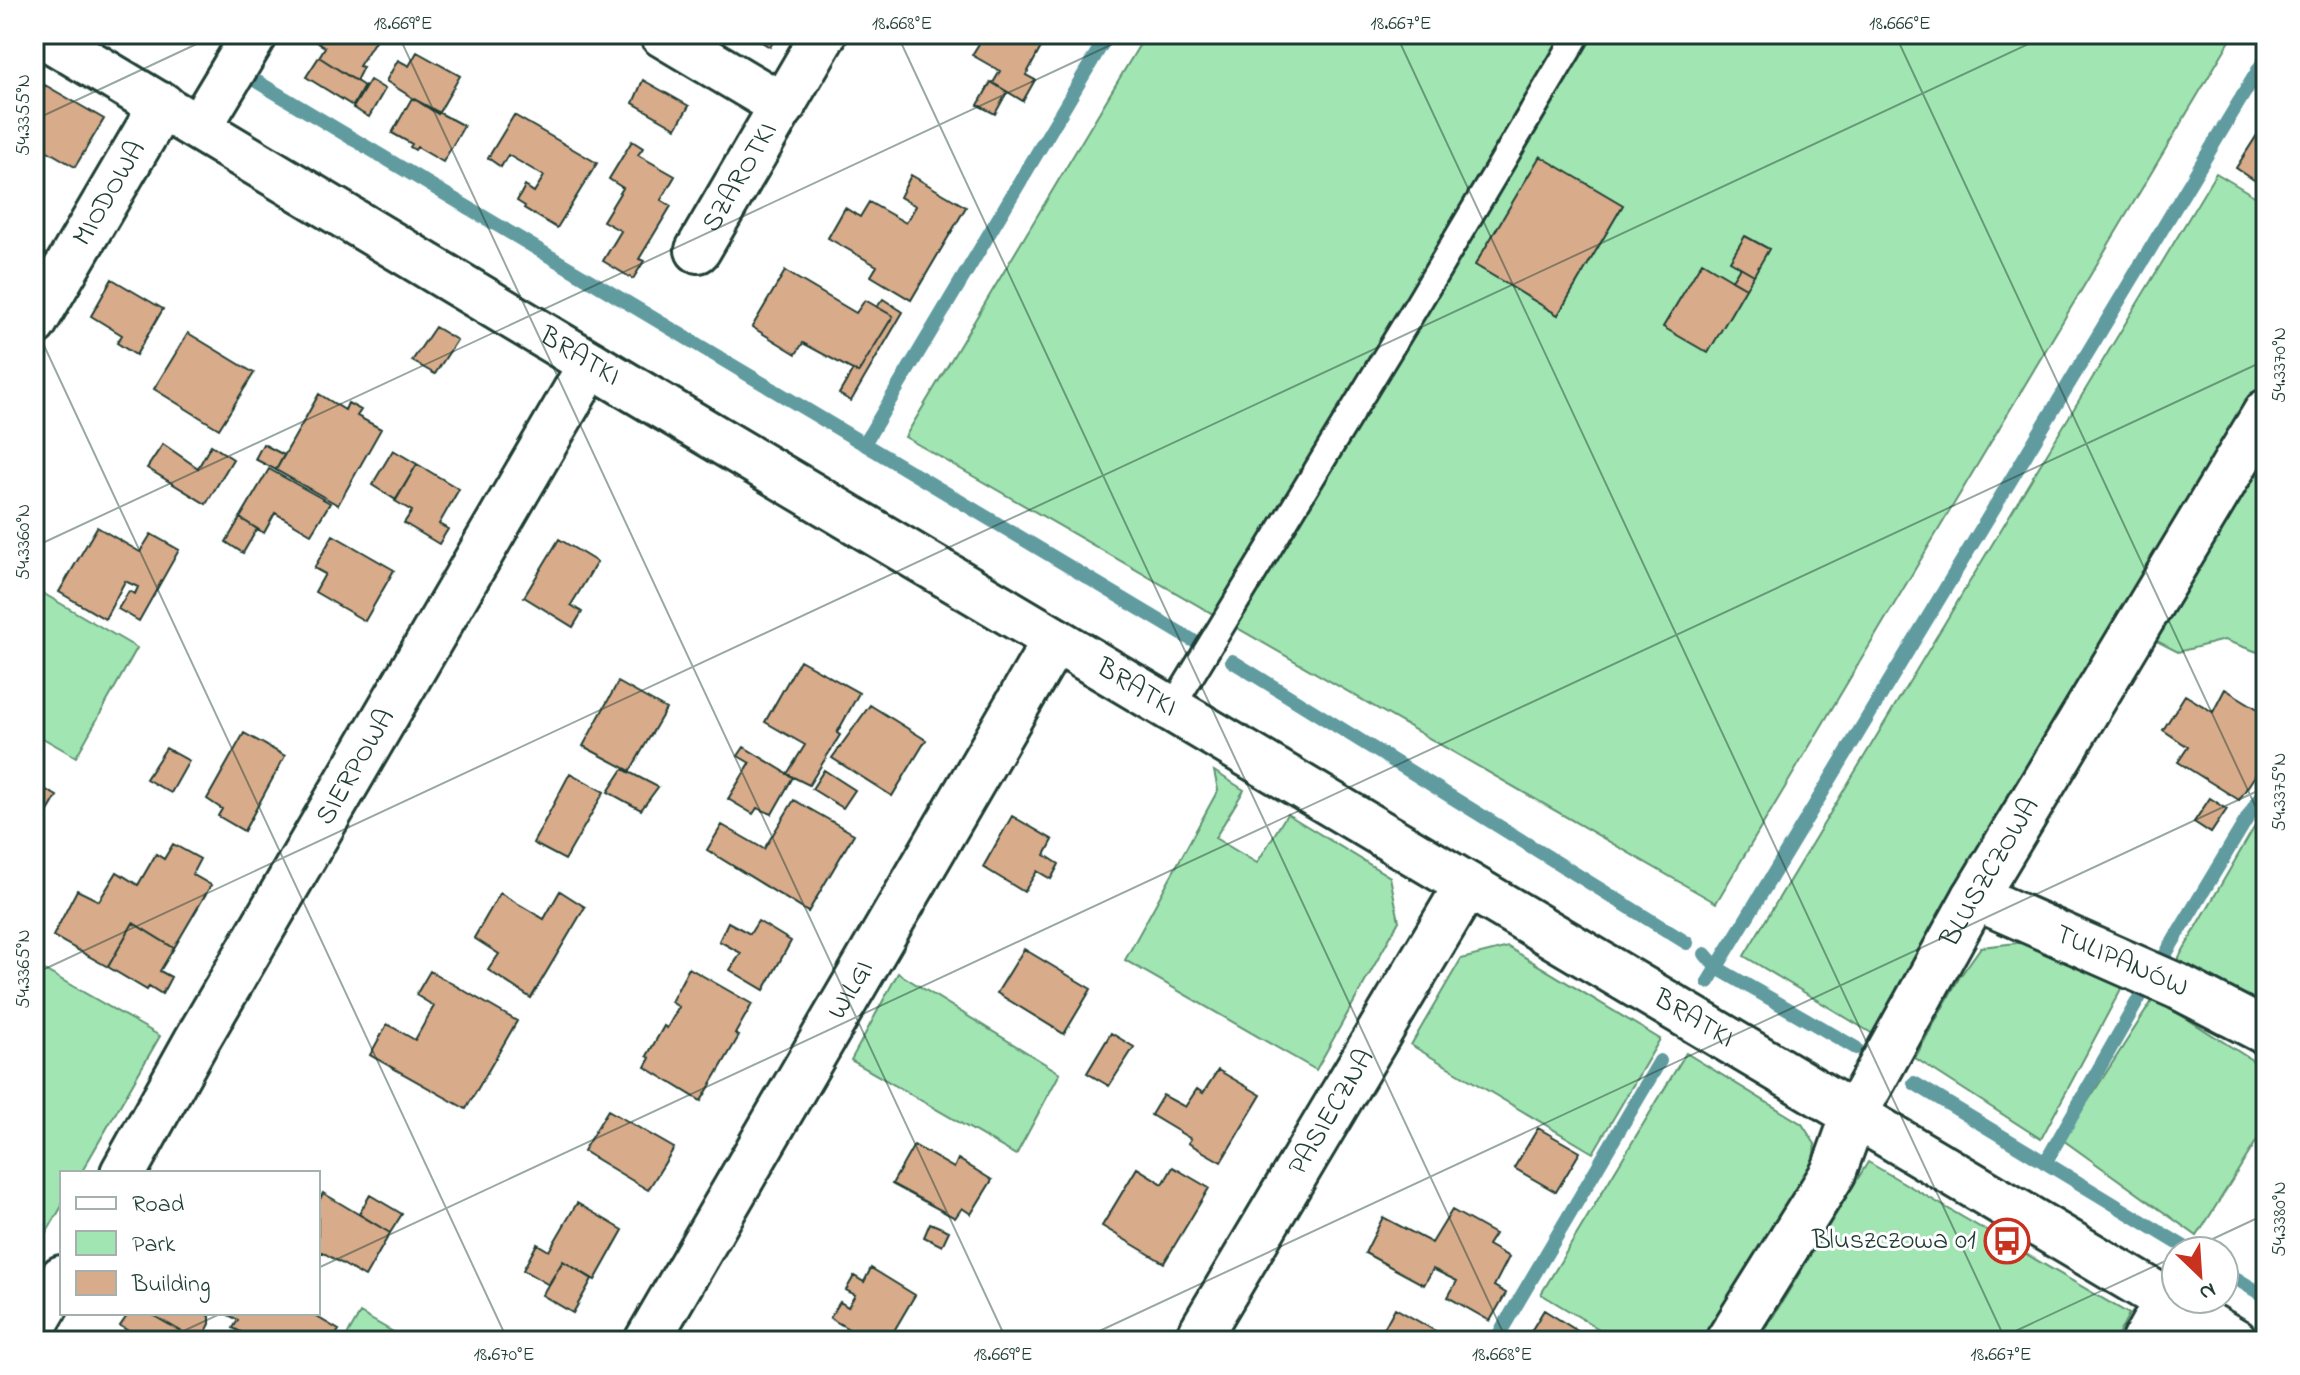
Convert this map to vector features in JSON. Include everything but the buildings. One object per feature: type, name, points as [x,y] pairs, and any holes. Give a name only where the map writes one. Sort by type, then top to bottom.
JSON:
[{"type":"street","name":"BRATKI","points":[[41,34],[2160,1296]]},
{"type":"street","points":[[199,127],[255,34]]},
{"type":"street","name":"SZAROTKI","points":[[662,34],[783,106]]},
{"type":"street","name":"SZAROTKI","points":[[698,250],[824,34]]},
{"type":"street","name":"MIODOWA","points":[[34,323],[162,105]]},
{"type":"street","name":"SIERPOWA","points":[[124,1171],[197,1040],[591,364]]},
{"type":"street","name":"BLUSZCZOWA","points":[[1728,1341],[1833,1173],[1854,1115],[1975,897],[2266,412]]},
{"type":"street","name":"WILGI","points":[[647,1341],[1055,640]]},
{"type":"street","name":"PASIECZNA","points":[[1196,1341],[1467,885]]},
{"type":"street","name":"TULIPANÓW","points":[[1975,897],[2179,987],[2266,1032]]},
{"type":"street","points":[[34,1326],[60,1281]]},
{"type":"street","points":[[2144,1341],[2160,1312]]},
{"type":"street","name":"BRATKI","points":[[2192,1315],[2235,1341]]},
{"type":"lane","points":[[1171,709],[1578,34]]},
{"type":"green space","points":[[1146,34],[2234,34],[1716,903],[905,437]]},
{"type":"green space","points":[[2216,173],[2266,203],[2266,383],[1873,1034],[1744,956]]},
{"type":"green space","points":[[2266,460],[2266,655],[2224,640],[2178,652],[2151,638]]},
{"type":"green space","points":[[34,588],[137,648],[76,757],[34,733]]},
{"type":"green space","points":[[1214,771],[1244,790],[1215,838],[1257,863],[1287,814],[1390,877],[1399,921],[1316,1070],[1125,960],[1218,790]]},
{"type":"green space","points":[[2266,807],[2266,1019],[2174,966]]},
{"type":"green space","points":[[2026,942],[2122,987],[2041,1139],[1915,1058],[1959,978],[1981,947]]},
{"type":"green space","points":[[1508,947],[1660,1039],[1593,1153],[1411,1045],[1461,959]]},
{"type":"green space","points":[[34,964],[160,1036],[82,1171],[60,1171],[60,1209],[34,1254]]},
{"type":"green space","points":[[898,973],[1060,1073],[1016,1155],[851,1060]]},
{"type":"green space","points":[[2154,998],[2266,1069],[2266,1126],[2198,1235],[2063,1140]]},
{"type":"green space","points":[[1686,1053],[1802,1124],[1815,1144],[1812,1168],[1709,1341],[1619,1341],[1541,1294]]},
{"type":"green space","points":[[1868,1162],[2129,1314],[2115,1341],[1758,1341]]},
{"type":"green space","points":[[360,1313],[409,1341],[344,1341]]},
{"type":"waterway","points":[[1108,34],[864,444],[1192,640]]},
{"type":"waterway","points":[[1708,982],[2266,57]]},
{"type":"waterway","points":[[256,81],[864,444]]},
{"type":"waterway","points":[[1232,661],[1687,943]]},
{"type":"waterway","points":[[2165,955],[2266,787]]},
{"type":"waterway","points":[[1705,954],[1717,968],[1856,1048]]},
{"type":"waterway","points":[[2045,1163],[2141,995]]},
{"type":"waterway","points":[[1495,1341],[1660,1061]]},
{"type":"waterway","points":[[1914,1083],[2165,1235]]},
{"type":"waterway","points":[[2240,1281],[2266,1297]]},
{"type":"place","name":"Bluszczowa 01","points":[[2007,1241]]}]
